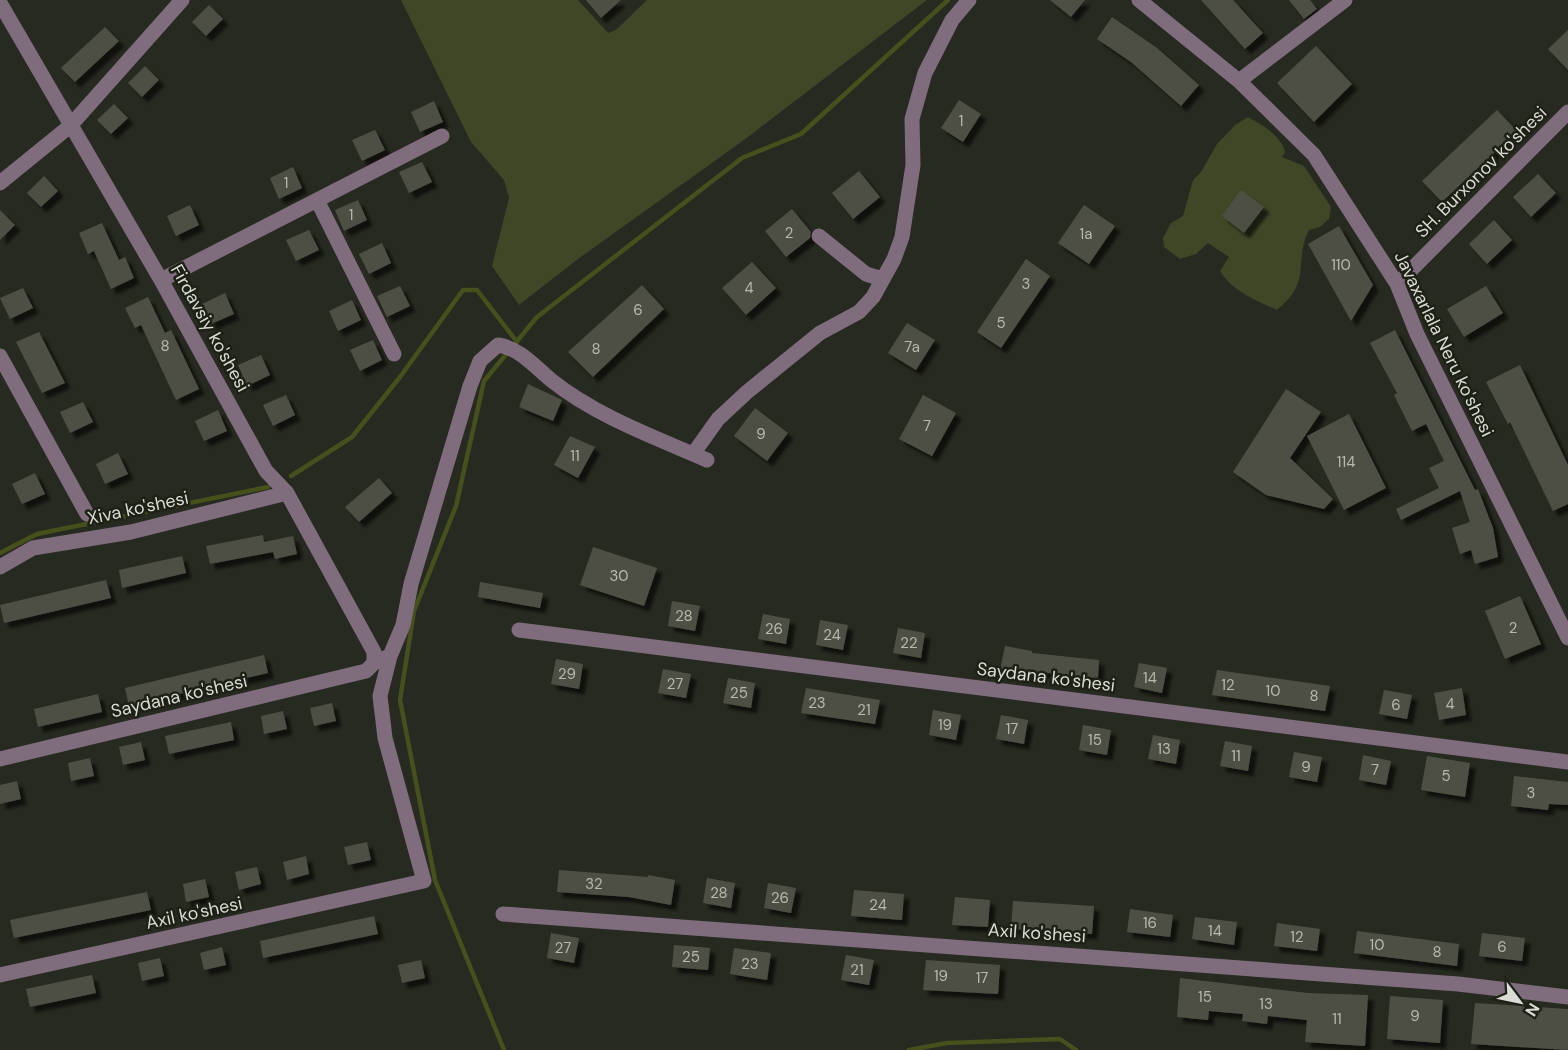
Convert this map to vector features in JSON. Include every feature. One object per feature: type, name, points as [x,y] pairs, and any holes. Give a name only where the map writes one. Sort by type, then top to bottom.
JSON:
[{"type":"street","points":[[0,183],[70,126],[182,0]]},
{"type":"street","points":[[390,656],[403,625],[411,584],[470,386],[480,361],[498,345],[518,352],[551,381],[582,402],[700,457],[718,419],[747,392],[820,333],[859,312],[873,297],[894,259],[902,237],[913,165],[912,119],[925,73],[952,20],[969,0]]},
{"type":"street","name":"Javaxarlala Neru ko'shesi","points":[[1138,0],[1239,81],[1314,155],[1397,284],[1417,334],[1568,638]]},
{"type":"street","points":[[1239,81],[1345,0]]},
{"type":"street","name":"Firdavsiy ko'shesi","points":[[0,3],[162,280],[266,471],[287,493],[374,652],[370,667]]},
{"type":"street","name":"SH. Burxonov ko'shesi","points":[[1397,284],[1568,112]]},
{"type":"street","points":[[162,280],[442,136]]},
{"type":"street","points":[[317,200],[394,354]]},
{"type":"street","points":[[819,236],[866,274],[882,279]]},
{"type":"street","points":[[0,356],[87,514]]},
{"type":"street","name":"Xiva ko'shesi","points":[[0,567],[33,548],[131,532],[287,493]]},
{"type":"street","name":"Saydana ko'shesi","points":[[519,630],[1568,762]]},
{"type":"street","name":"Saydana ko'shesi","points":[[0,759],[370,667],[390,656]]},
{"type":"street","name":"Axil ko'shesi","points":[[0,975],[397,889],[424,881],[385,738],[380,696],[390,656]]},
{"type":"street","name":"Axil ko'shesi","points":[[503,914],[1458,984],[1568,997]]},
{"type":"green space","points":[[401,0],[578,0],[608,33],[616,30],[647,0],[927,0],[744,140],[578,259],[519,305],[492,266],[509,198],[504,180],[471,142]]},
{"type":"green space","points":[[1248,117],[1280,140],[1285,152],[1282,157],[1304,166],[1331,207],[1329,219],[1320,227],[1309,230],[1302,252],[1299,280],[1295,290],[1277,310],[1246,295],[1231,284],[1220,271],[1229,257],[1208,243],[1196,254],[1180,259],[1164,247],[1163,238],[1171,223],[1183,216],[1193,180],[1201,172],[1217,144],[1235,125]]},
{"type":"building","points":[[586,0],[621,0],[601,18]]},
{"type":"building","points":[[1050,0],[1085,0],[1071,17]]},
{"type":"building","points":[[1201,0],[1233,0],[1263,33],[1245,49]]},
{"type":"building","points":[[1289,0],[1310,0],[1317,9],[1304,19]]},
{"type":"building","points":[[209,5],[223,19],[206,36],[192,22]]},
{"type":"building","points":[[1112,17],[1157,48],[1199,85],[1181,106],[1131,62],[1097,39]]},
{"type":"building","points":[[105,27],[119,41],[75,82],[61,68]]},
{"type":"building","points":[[1568,30],[1568,70],[1548,49]]},
{"type":"building","points":[[1316,46],[1352,84],[1314,122],[1277,83]]},
{"type":"building","points":[[145,66],[159,80],[142,97],[128,83]]},
{"type":"building","points":[[959,100],[981,114],[963,142],[941,128]]},
{"type":"building","points":[[434,101],[443,122],[420,132],[411,112]]},
{"type":"building","points":[[114,104],[128,118],[111,134],[97,120]]},
{"type":"building","points":[[1497,110],[1517,131],[1442,202],[1422,181]]},
{"type":"building","points":[[375,130],[385,150],[362,161],[352,140]]},
{"type":"building","points":[[422,162],[432,182],[409,193],[399,172]]},
{"type":"building","points":[[293,167],[302,188],[279,199],[270,178]]},
{"type":"building","points":[[859,171],[880,197],[853,219],[832,193]]},
{"type":"building","points":[[1538,174],[1556,193],[1531,217],[1513,197]]},
{"type":"building","points":[[44,176],[58,191],[41,207],[27,193]]},
{"type":"building","points":[[1241,190],[1264,207],[1244,233],[1222,216]]},
{"type":"building","points":[[358,200],[367,220],[344,231],[335,210]]},
{"type":"building","points":[[190,205],[199,225],[176,236],[167,216]]},
{"type":"building","points":[[1084,205],[1115,226],[1089,264],[1058,243]]},
{"type":"building","points":[[792,209],[811,232],[810,238],[786,257],[765,231]]},
{"type":"building","points":[[0,210],[15,225],[0,240]]},
{"type":"building","points":[[1494,220],[1512,240],[1487,264],[1469,244]]},
{"type":"building","points":[[102,223],[119,260],[125,257],[134,278],[111,289],[94,251],[88,254],[79,233]]},
{"type":"building","points":[[1339,226],[1373,285],[1351,321],[1308,244]]},
{"type":"building","points":[[309,230],[319,250],[296,261],[286,240]]},
{"type":"building","points":[[382,243],[391,263],[369,274],[359,254]]},
{"type":"building","points":[[1026,259],[1050,276],[1001,348],[977,332]]},
{"type":"building","points":[[752,262],[776,288],[746,315],[722,288]]},
{"type":"building","points":[[642,285],[664,309],[593,377],[568,352]]},
{"type":"building","points":[[400,286],[410,306],[387,317],[377,296]]},
{"type":"building","points":[[1486,286],[1503,313],[1464,337],[1447,309]]},
{"type":"building","points":[[23,288],[33,308],[10,319],[0,298]]},
{"type":"building","points":[[225,293],[234,314],[211,324],[202,304]]},
{"type":"building","points":[[148,297],[165,333],[171,330],[199,389],[176,400],[141,325],[135,328],[125,308]]},
{"type":"building","points":[[352,300],[361,320],[338,331],[329,311]]},
{"type":"building","points":[[907,323],[935,340],[916,370],[888,353]]},
{"type":"building","points":[[1395,330],[1475,490],[1478,489],[1493,528],[1498,557],[1475,564],[1471,550],[1460,554],[1452,528],[1470,522],[1460,491],[1401,520],[1396,509],[1439,488],[1429,468],[1444,461],[1426,424],[1412,431],[1394,395],[1397,393],[1370,343]]},
{"type":"building","points":[[39,332],[65,383],[42,393],[16,342]]},
{"type":"building","points":[[373,340],[382,360],[360,371],[350,350]]},
{"type":"building","points":[[261,355],[270,375],[247,386],[238,365]]},
{"type":"building","points":[[1520,365],[1568,465],[1568,504],[1553,511],[1510,422],[1508,424],[1486,382]]},
{"type":"building","points":[[528,384],[562,400],[553,421],[519,407]]},
{"type":"building","points":[[1286,389],[1321,412],[1290,458],[1333,499],[1324,509],[1266,495],[1233,472]]},
{"type":"building","points":[[286,395],[295,415],[273,426],[263,405]]},
{"type":"building","points":[[923,395],[956,413],[932,456],[899,439]]},
{"type":"building","points":[[83,402],[93,422],[70,433],[60,412]]},
{"type":"building","points":[[755,408],[788,433],[767,461],[734,436]]},
{"type":"building","points":[[218,410],[227,431],[204,441],[195,421]]},
{"type":"building","points":[[1349,414],[1386,488],[1344,510],[1307,436]]},
{"type":"building","points":[[570,436],[595,447],[578,478],[554,465]]},
{"type":"building","points":[[118,453],[128,474],[105,484],[96,464]]},
{"type":"building","points":[[35,473],[45,494],[22,504],[12,484]]},
{"type":"building","points":[[379,478],[392,493],[359,522],[345,507]]},
{"type":"building","points":[[263,535],[264,542],[293,536],[297,554],[275,559],[273,552],[210,564],[206,546]]},
{"type":"building","points":[[593,547],[657,568],[644,606],[580,585]]},
{"type":"building","points":[[182,556],[186,573],[122,588],[119,570]]},
{"type":"building","points":[[106,580],[111,598],[4,623],[0,605]]},
{"type":"building","points":[[480,582],[543,593],[540,608],[478,597]]},
{"type":"building","points":[[1520,596],[1541,644],[1505,659],[1485,611]]},
{"type":"building","points":[[672,601],[700,606],[695,631],[668,626]]},
{"type":"building","points":[[763,614],[790,619],[786,644],[758,639]]},
{"type":"building","points":[[820,620],[848,625],[843,650],[816,645]]},
{"type":"building","points":[[898,628],[925,633],[921,658],[893,653]]},
{"type":"building","points":[[1005,646],[1032,651],[1032,653],[1099,660],[1098,678],[1028,671],[1028,675],[1000,670]]},
{"type":"building","points":[[264,655],[268,673],[129,706],[125,688]]},
{"type":"building","points":[[556,659],[583,664],[579,689],[551,684]]},
{"type":"building","points":[[1139,663],[1167,668],[1162,693],[1134,687]]},
{"type":"building","points":[[663,669],[691,674],[686,698],[658,693]]},
{"type":"building","points":[[1217,670],[1330,686],[1325,711],[1212,695]]},
{"type":"building","points":[[728,678],[755,683],[751,708],[723,703]]},
{"type":"building","points":[[806,688],[880,700],[875,724],[801,713]]},
{"type":"building","points":[[1462,688],[1466,715],[1439,720],[1434,693]]},
{"type":"building","points":[[1384,690],[1412,695],[1407,719],[1379,714]]},
{"type":"building","points":[[98,694],[102,712],[38,727],[34,709]]},
{"type":"building","points":[[332,703],[336,721],[314,726],[310,708]]},
{"type":"building","points":[[933,710],[961,715],[956,740],[929,735]]},
{"type":"building","points":[[283,711],[287,729],[264,734],[261,716]]},
{"type":"building","points":[[1001,715],[1028,720],[1024,744],[996,739]]},
{"type":"building","points":[[231,722],[234,740],[169,754],[165,736]]},
{"type":"building","points":[[1083,725],[1111,730],[1107,755],[1079,750]]},
{"type":"building","points":[[1153,735],[1180,740],[1176,764],[1148,759]]},
{"type":"building","points":[[1225,741],[1252,746],[1248,771],[1220,766]]},
{"type":"building","points":[[141,742],[145,760],[123,765],[119,747]]},
{"type":"building","points":[[1294,752],[1322,757],[1317,782],[1289,777]]},
{"type":"building","points":[[1363,755],[1391,761],[1386,785],[1359,780]]},
{"type":"building","points":[[1427,756],[1470,763],[1465,797],[1421,790]]},
{"type":"building","points":[[90,758],[94,776],[71,781],[68,763]]},
{"type":"building","points":[[1514,776],[1568,782],[1568,805],[1549,804],[1548,810],[1511,806]]},
{"type":"building","points":[[17,781],[21,799],[0,804],[0,785]]},
{"type":"building","points":[[367,842],[371,860],[348,865],[344,847]]},
{"type":"building","points":[[306,856],[309,874],[287,880],[283,862]]},
{"type":"building","points":[[257,867],[261,884],[239,890],[235,872]]},
{"type":"building","points":[[559,870],[648,877],[648,875],[675,880],[671,905],[629,897],[557,892]]},
{"type":"building","points":[[707,878],[735,883],[731,908],[703,903]]},
{"type":"building","points":[[205,879],[209,897],[186,902],[183,884]]},
{"type":"building","points":[[768,883],[796,888],[791,913],[764,908]]},
{"type":"building","points":[[854,890],[904,894],[902,920],[851,916]]},
{"type":"building","points":[[147,892],[151,910],[14,938],[10,920]]},
{"type":"building","points":[[955,897],[990,900],[988,927],[952,925]]},
{"type":"building","points":[[1013,901],[1094,906],[1092,934],[1011,929]]},
{"type":"building","points":[[1130,909],[1173,915],[1170,937],[1127,932]]},
{"type":"building","points":[[374,916],[378,934],[263,958],[260,941]]},
{"type":"building","points":[[1195,917],[1237,922],[1234,945],[1192,939]]},
{"type":"building","points":[[1277,923],[1320,929],[1317,951],[1274,946]]},
{"type":"building","points":[[1357,931],[1459,944],[1457,966],[1354,953]]},
{"type":"building","points":[[551,933],[579,938],[574,963],[547,958]]},
{"type":"building","points":[[1482,933],[1525,938],[1522,961],[1479,956]]},
{"type":"building","points":[[674,945],[710,948],[708,970],[672,967]]},
{"type":"building","points":[[222,947],[226,965],[204,970],[200,953]]},
{"type":"building","points":[[734,948],[771,953],[767,980],[730,974]]},
{"type":"building","points":[[846,955],[874,960],[869,985],[841,980]]},
{"type":"building","points":[[160,958],[164,976],[142,981],[138,963]]},
{"type":"building","points":[[421,960],[425,978],[402,983],[398,965]]},
{"type":"building","points":[[926,960],[1000,965],[998,994],[923,990]]},
{"type":"building","points":[[92,975],[96,993],[30,1007],[26,989]]},
{"type":"building","points":[[1180,978],[1308,993],[1368,995],[1365,1046],[1305,1042],[1307,1020],[1268,1016],[1267,1024],[1242,1021],[1243,1014],[1209,1011],[1208,1020],[1177,1017]]},
{"type":"building","points":[[1390,996],[1443,1000],[1440,1043],[1387,1039]]},
{"type":"building","points":[[1475,1003],[1568,1009],[1568,1050],[1471,1044]]},
{"type":"waterway","points":[[513,346],[537,317],[742,158],[801,134],[948,0]]},
{"type":"waterway","points":[[291,476],[352,437],[400,377],[463,290],[477,290],[517,342]]},
{"type":"waterway","points":[[504,1050],[435,880],[400,700],[414,611],[456,506],[484,381],[508,352]]},
{"type":"waterway","points":[[0,553],[37,534],[268,487]]},
{"type":"waterway","points":[[909,1050],[947,1043],[1060,1039],[1076,1050]]}]
